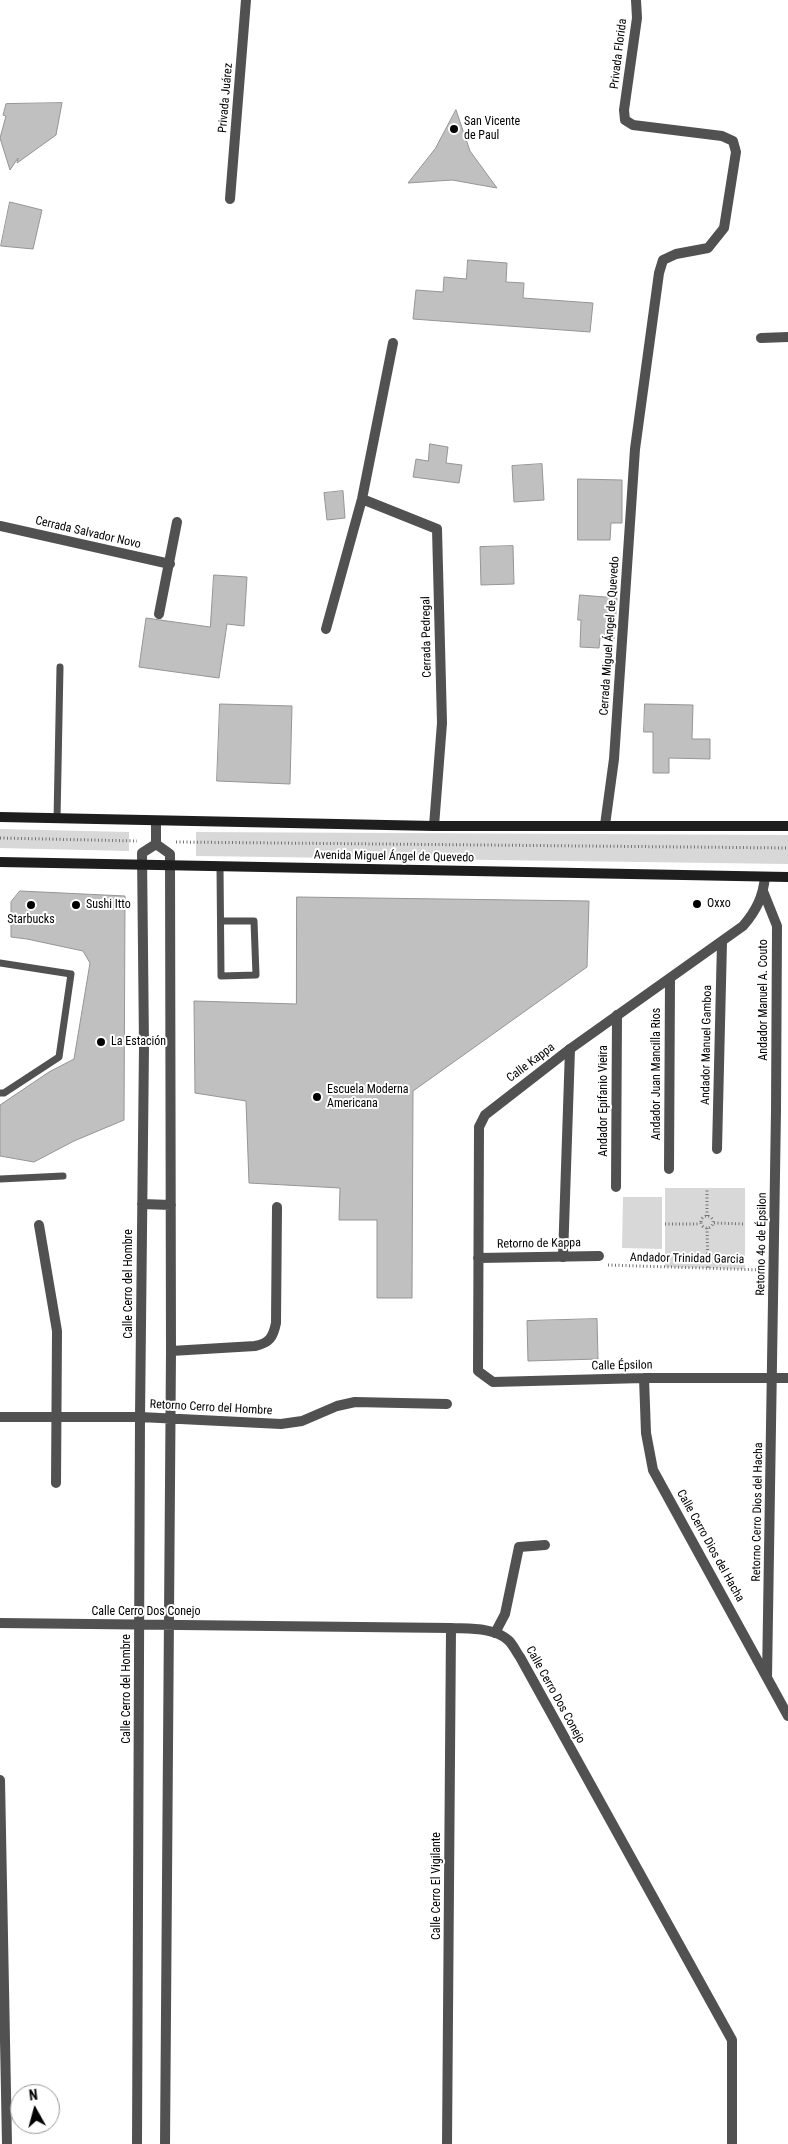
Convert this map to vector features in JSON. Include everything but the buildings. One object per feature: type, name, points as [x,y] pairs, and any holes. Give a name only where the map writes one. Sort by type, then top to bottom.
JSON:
[{"type":"main road","points":[[0,817],[434,826],[788,826]]},
{"type":"main road","name":"Avenida Miguel Ángel de Quevedo","points":[[0,864],[170,864],[788,877]]},
{"type":"street","name":"Privada Juárez","points":[[230,198],[246,0]]},
{"type":"street","name":"Privada Florida","points":[[624,110],[637,18],[636,0]]},
{"type":"street","name":"Cerrada Miguel Ángel de Quevedo","points":[[605,825],[614,759],[636,449],[659,273],[663,260],[676,254],[708,248],[724,228],[736,152],[733,142],[722,136],[633,125],[626,120],[624,110]]},
{"type":"street","points":[[761,338],[788,336]]},
{"type":"street","points":[[326,629],[362,499],[393,343]]},
{"type":"street","name":"Cerrada Pedregal","points":[[362,499],[438,529],[442,723],[434,826]]},
{"type":"street","points":[[159,614],[177,522]]},
{"type":"street","name":"Cerrada Salvador Novo","points":[[0,526],[170,564]]},
{"type":"street","points":[[156,821],[156,842],[170,854],[171,1350],[165,2144]]},
{"type":"street","points":[[142,864],[142,853],[156,842]]},
{"type":"street","name":"Calle Cerro del Hombre","points":[[138,2144],[140,1417],[144,1046],[142,864]]},
{"type":"street","name":"Calle Kappa","points":[[478,1353],[479,1126],[485,1115],[570,1049],[722,942],[747,921],[756,910],[763,891],[765,877]]},
{"type":"street","name":"Andador Manuel A. Couto","points":[[763,891],[777,926],[776,1111]]},
{"type":"street","name":"Andador Manuel Gamboa","points":[[718,1149],[722,942]]},
{"type":"street","name":"Andador Juan Mancilla Rios","points":[[669,1169],[670,979]]},
{"type":"street","name":"Andador Epifanio Vieira","points":[[616,1187],[618,1015]]},
{"type":"street","points":[[563,1257],[570,1049]]},
{"type":"street","name":"Retorno 4o de Épsilon","points":[[773,1377],[776,1111]]},
{"type":"street","points":[[142,1204],[171,1205]]},
{"type":"street","points":[[171,1350],[255,1346],[266,1343],[273,1335],[276,1323],[277,1207]]},
{"type":"street","points":[[39,1225],[57,1331],[56,1482]]},
{"type":"street","name":"Retorno de Kappa","points":[[478,1258],[563,1257],[600,1260]]},
{"type":"street","name":"Calle Épsilon","points":[[478,1353],[478,1371],[493,1382],[644,1378],[788,1378]]},
{"type":"street","name":"Retorno Cerro Dios del Hacha","points":[[767,1678],[773,1377]]},
{"type":"street","name":"Calle Cerro Dios del Hacha","points":[[644,1378],[646,1433],[653,1470],[788,1716]]},
{"type":"street","name":"Retorno Cerro del Hombre","points":[[0,1417],[140,1417],[281,1424],[302,1421],[337,1406],[355,1402],[446,1404]]},
{"type":"street","points":[[494,1633],[505,1614],[519,1546],[545,1545]]},
{"type":"street","name":"Calle Cerro Dos Conejo","points":[[0,1623],[450,1628],[475,1629],[494,1633],[508,1640],[520,1656],[732,2040],[732,2144]]},
{"type":"street","name":"Calle Cerro El Vigilante","points":[[448,2144],[450,1628]]},
{"type":"street","points":[[0,1780],[7,2144]]},
{"type":"lane","points":[[57,819],[60,666]]},
{"type":"lane","points":[[220,866],[221,976],[256,975],[254,921],[221,922]]},
{"type":"lane","points":[[0,963],[71,974],[59,1057],[4,1093],[0,1093]]},
{"type":"lane","points":[[0,1178],[63,1176]]},
{"type":"path","points":[[0,838],[156,842],[788,848]]},
{"type":"path","points":[[707,1188],[707,1216]]},
{"type":"path","points":[[707,1216],[714,1223]]},
{"type":"path","points":[[700,1224],[702,1218],[707,1216]]},
{"type":"path","points":[[707,1228],[714,1223],[746,1224]]},
{"type":"path","points":[[665,1224],[700,1224],[707,1228]]},
{"type":"path","points":[[707,1228],[708,1268]]},
{"type":"path","name":"Andador Trinidad Garcia","points":[[600,1260],[708,1268],[774,1270]]},
{"type":"shaded area","points":[[0,829],[129,832],[129,851],[0,848]]},
{"type":"shaded area","points":[[196,832],[788,835],[788,864],[196,856]]},
{"type":"shaded area","points":[[665,1188],[745,1188],[745,1269],[665,1267]]},
{"type":"shaded area","points":[[623,1197],[662,1197],[662,1249],[622,1248]]},
{"type":"place","name":"San Vicente de Paul","points":[[454,129]]},
{"type":"place","name":"Oxxo","points":[[697,904]]},
{"type":"place","name":"Starbucks","points":[[31,905]]},
{"type":"place","name":"Sushi Itto","points":[[76,905]]},
{"type":"place","name":"La Estación","points":[[101,1042]]},
{"type":"place","name":"Escuela Moderna Americana","points":[[317,1097]]}]
